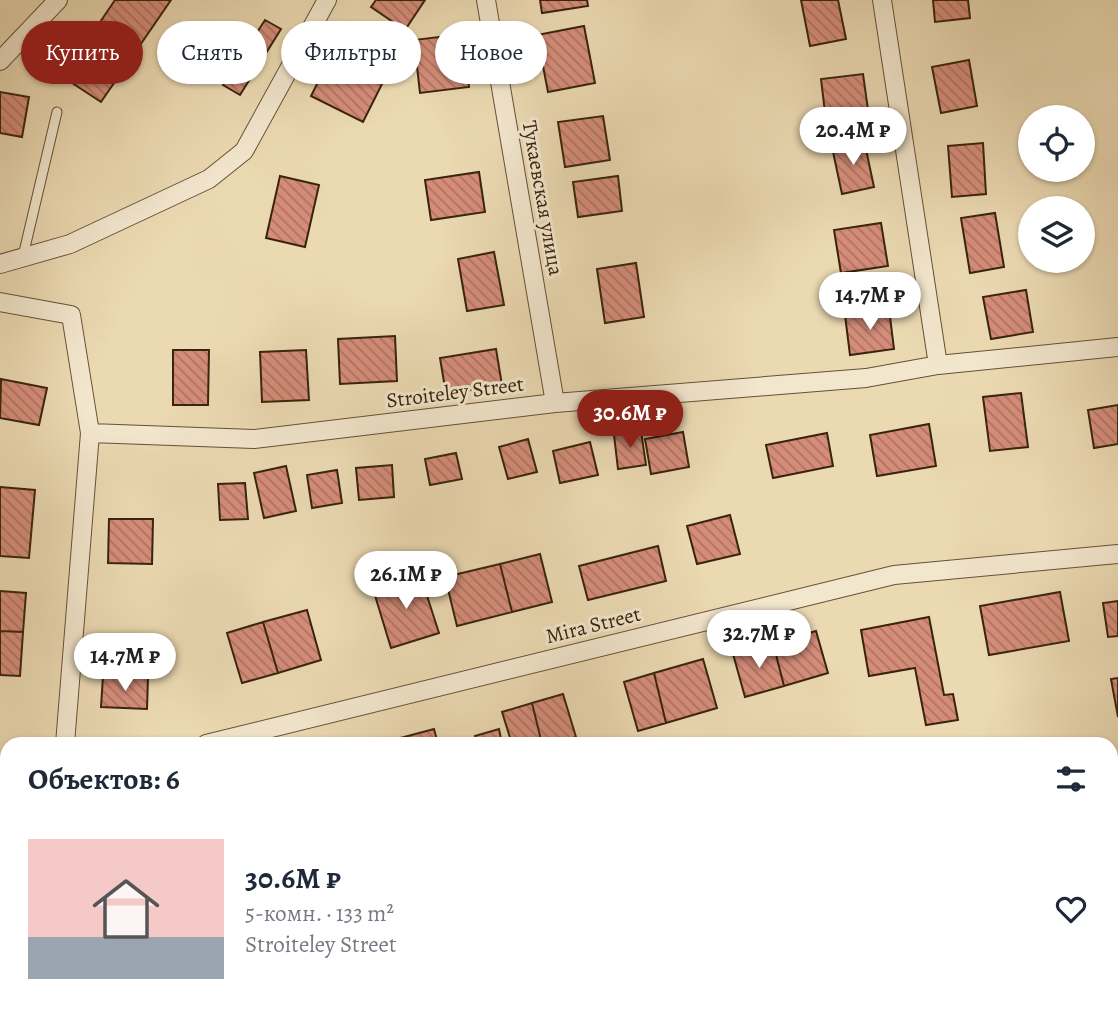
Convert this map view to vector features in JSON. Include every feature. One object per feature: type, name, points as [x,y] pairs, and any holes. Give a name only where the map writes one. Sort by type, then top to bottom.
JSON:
[{"type":"street","points":[[0,61],[58,0]]},
{"type":"street","points":[[0,264],[70,243],[209,180],[244,151],[327,0]]},
{"type":"street","name":"Тукаевская улица","points":[[486,0],[555,403]]},
{"type":"street","points":[[882,0],[938,365]]},
{"type":"street","points":[[0,302],[71,315],[90,433],[66,737]]},
{"type":"street","name":"Stroiteley Street","points":[[90,433],[254,439],[555,403],[866,378],[938,365],[1118,347]]},
{"type":"street","name":"Mira Street","points":[[234,737],[894,575],[1118,554]]},
{"type":"lane","points":[[22,258],[57,112]]},
{"type":"building","points":[[115,0],[171,0],[143,41],[143,21],[101,21]]},
{"type":"building","points":[[376,0],[425,0],[411,21],[392,21],[371,7]]},
{"type":"building","points":[[540,0],[587,0],[588,6],[542,13]]},
{"type":"building","points":[[801,0],[838,0],[846,39],[810,46]]},
{"type":"building","points":[[933,0],[968,0],[970,18],[935,22]]},
{"type":"building","points":[[267,21],[281,29],[267,52]]},
{"type":"building","points":[[584,26],[595,83],[548,92],[547,33]]},
{"type":"building","points":[[435,37],[435,84],[469,84],[469,87],[420,93],[421,39]]},
{"type":"building","points":[[969,60],[977,106],[941,113],[932,67]]},
{"type":"building","points":[[863,74],[870,124],[827,129],[821,79]]},
{"type":"building","points":[[74,84],[113,84],[101,102]]},
{"type":"building","points":[[224,84],[247,84],[240,95]]},
{"type":"building","points":[[317,84],[382,84],[363,122],[311,96]]},
{"type":"building","points":[[0,92],[29,97],[22,137],[0,133]]},
{"type":"building","points":[[603,116],[610,160],[565,167],[558,122]]},
{"type":"building","points":[[864,140],[874,187],[842,194],[832,147]]},
{"type":"building","points":[[983,143],[986,194],[952,197],[948,146]]},
{"type":"building","points":[[479,172],[485,212],[431,220],[425,180]]},
{"type":"building","points":[[280,176],[319,185],[305,247],[266,238]]},
{"type":"building","points":[[618,176],[622,211],[578,217],[573,182]]},
{"type":"building","points":[[995,213],[1004,267],[970,273],[961,218]]},
{"type":"building","points":[[881,223],[888,266],[841,273],[834,230]]},
{"type":"building","points":[[494,252],[504,305],[467,311],[458,259]]},
{"type":"building","points":[[636,263],[644,317],[605,323],[597,269]]},
{"type":"building","points":[[1026,290],[1033,332],[991,339],[983,297]]},
{"type":"building","points":[[889,309],[894,349],[850,355],[845,315]]},
{"type":"building","points":[[395,336],[397,381],[340,384],[338,339]]},
{"type":"building","points":[[496,349],[502,385],[446,394],[440,358]]},
{"type":"building","points":[[173,350],[209,350],[208,405],[173,405]]},
{"type":"building","points":[[306,350],[309,400],[262,402],[260,352]]},
{"type":"building","points":[[1,379],[47,388],[39,425],[0,418]]},
{"type":"building","points":[[1021,393],[1028,447],[990,451],[983,397]]},
{"type":"building","points":[[1118,405],[1118,444],[1094,448],[1088,410]]},
{"type":"building","points":[[929,424],[936,466],[877,476],[870,435]]},
{"type":"building","points":[[641,431],[646,465],[618,469],[614,435]]},
{"type":"building","points":[[683,432],[689,467],[651,474],[645,439]]},
{"type":"building","points":[[827,433],[833,466],[773,478],[766,445]]},
{"type":"building","points":[[528,439],[537,472],[508,479],[499,447]]},
{"type":"building","points":[[590,442],[598,475],[560,483],[553,451]]},
{"type":"building","points":[[456,453],[462,479],[430,485],[425,459]]},
{"type":"building","points":[[392,465],[394,497],[359,500],[356,468]]},
{"type":"building","points":[[286,466],[296,511],[264,518],[254,473]]},
{"type":"building","points":[[337,470],[342,503],[312,508],[307,475]]},
{"type":"building","points":[[245,483],[248,519],[220,520],[218,484]]},
{"type":"building","points":[[0,487],[35,490],[29,558],[0,556]]},
{"type":"building","points":[[730,515],[740,554],[697,564],[687,526]]},
{"type":"building","points":[[109,519],[153,519],[152,564],[108,563]]},
{"type":"building","points":[[658,546],[666,581],[588,600],[579,566]]},
{"type":"building","points":[[540,554],[552,602],[512,612],[500,564]]},
{"type":"building","points":[[500,564],[512,612],[457,626],[445,577]]},
{"type":"building","points":[[420,574],[439,633],[391,648],[373,589]]},
{"type":"building","points":[[0,591],[26,593],[23,632],[0,631]]},
{"type":"building","points":[[1060,592],[1069,641],[989,655],[980,606]]},
{"type":"building","points":[[1118,601],[1118,636],[1108,637],[1103,603]]},
{"type":"building","points":[[307,610],[321,660],[278,673],[263,622]]},
{"type":"building","points":[[929,617],[944,695],[953,694],[958,720],[926,725],[915,668],[869,676],[861,630]]},
{"type":"building","points":[[263,622],[278,673],[242,683],[227,633]]},
{"type":"building","points":[[0,631],[23,632],[20,676],[0,675]]},
{"type":"building","points":[[816,631],[828,673],[784,686],[773,643]]},
{"type":"building","points":[[104,636],[150,638],[148,678],[103,676]]},
{"type":"building","points":[[773,643],[784,686],[745,697],[733,654]]},
{"type":"building","points":[[703,659],[717,708],[666,723],[654,673]]},
{"type":"building","points":[[654,673],[666,723],[638,731],[624,682]]},
{"type":"building","points":[[103,676],[148,678],[147,709],[101,707]]},
{"type":"building","points":[[1118,678],[1118,717],[1111,679]]},
{"type":"building","points":[[563,694],[576,737],[540,737],[532,703]]},
{"type":"building","points":[[532,703],[540,737],[510,737],[502,712]]},
{"type":"building","points":[[434,729],[436,737],[404,737]]},
{"type":"building","points":[[499,729],[501,737],[475,737]]}]
